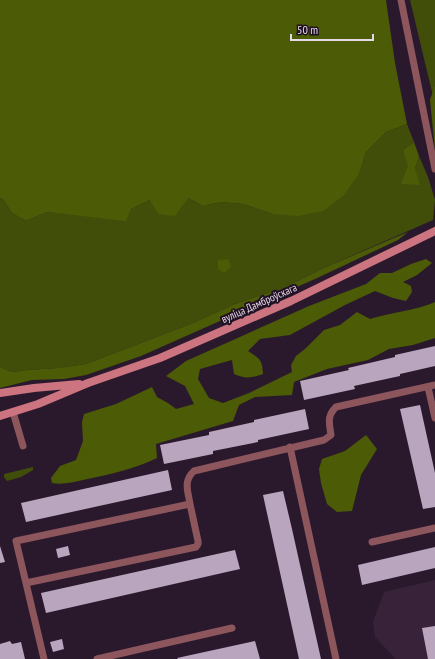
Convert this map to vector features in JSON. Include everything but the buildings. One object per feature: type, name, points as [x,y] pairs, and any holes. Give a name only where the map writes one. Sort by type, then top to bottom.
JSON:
[{"type":"main road","name":"вуліца Дамброўскага","points":[[0,416],[38,404],[88,383],[160,358],[270,311],[435,231]]},
{"type":"main road","name":"вуліца Дамброўскага","points":[[0,393],[32,388],[88,383]]},
{"type":"main road","points":[[32,388],[39,392],[40,395],[38,404]]},
{"type":"lane","points":[[401,0],[435,169]]},
{"type":"lane","points":[[26,583],[196,547],[198,541],[186,484],[189,476],[194,471],[324,440],[331,434],[328,420],[331,411],[336,407],[432,386],[435,418]]},
{"type":"lane","points":[[14,412],[23,446]]},
{"type":"lane","points":[[290,447],[336,659]]},
{"type":"lane","points":[[44,659],[16,540],[190,504]]},
{"type":"lane","points":[[372,542],[435,528]]},
{"type":"lane","points":[[97,659],[232,628]]},
{"type":"shaded area","points":[[435,580],[435,659],[396,659],[375,637],[373,622],[384,592]]},
{"type":"green space","points":[[0,0],[386,0],[395,63],[407,124],[386,132],[366,152],[359,174],[343,196],[323,211],[298,216],[273,214],[243,204],[221,202],[203,206],[188,198],[175,216],[158,214],[150,200],[131,209],[126,221],[47,212],[26,221],[12,213],[3,199],[0,198]]},
{"type":"green space","points":[[410,0],[435,0],[435,85],[433,96]]},
{"type":"green space","points":[[435,85],[435,150],[430,100]]},
{"type":"green space","points":[[407,124],[414,142],[403,150],[415,169],[419,156],[428,177],[435,200],[433,220],[326,267],[285,287],[235,304],[193,323],[86,364],[12,372],[0,367],[0,198],[3,199],[12,213],[26,221],[47,212],[83,215],[131,209],[150,200],[188,198],[203,206],[221,202],[243,204],[273,214],[359,174],[366,152],[386,132]]},
{"type":"green space","points":[[414,142],[419,156],[415,169],[420,185],[401,184],[408,166],[403,150]]},
{"type":"green space","points":[[408,232],[398,240],[315,279],[141,356],[86,375],[64,379],[32,380],[0,388],[0,367],[12,372],[86,364],[193,323],[235,304],[285,287],[326,267]]},
{"type":"green space","points":[[228,259],[231,267],[224,273],[218,269],[218,260]]},
{"type":"green space","points":[[426,259],[432,263],[417,275],[403,282],[411,286],[412,292],[406,301],[375,291],[345,305],[290,335],[260,339],[248,351],[260,360],[263,374],[242,377],[234,374],[232,360],[200,369],[198,379],[209,398],[223,403],[249,393],[292,372],[291,365],[296,356],[324,330],[340,325],[357,312],[370,319],[435,302],[435,338],[413,345],[389,349],[368,360],[327,369],[294,382],[292,395],[255,397],[239,405],[233,421],[156,444],[157,458],[139,465],[111,474],[75,482],[52,483],[51,478],[60,466],[76,460],[83,441],[82,422],[84,414],[116,404],[152,387],[157,397],[176,409],[194,404],[185,386],[166,376],[186,361],[309,306],[366,284],[380,273],[392,273]]},
{"type":"green space","points":[[366,435],[377,449],[361,475],[352,511],[337,512],[327,504],[321,483],[319,469],[322,459],[345,451]]},
{"type":"green space","points":[[33,467],[33,470],[21,477],[7,481],[4,477],[4,474]]}]
